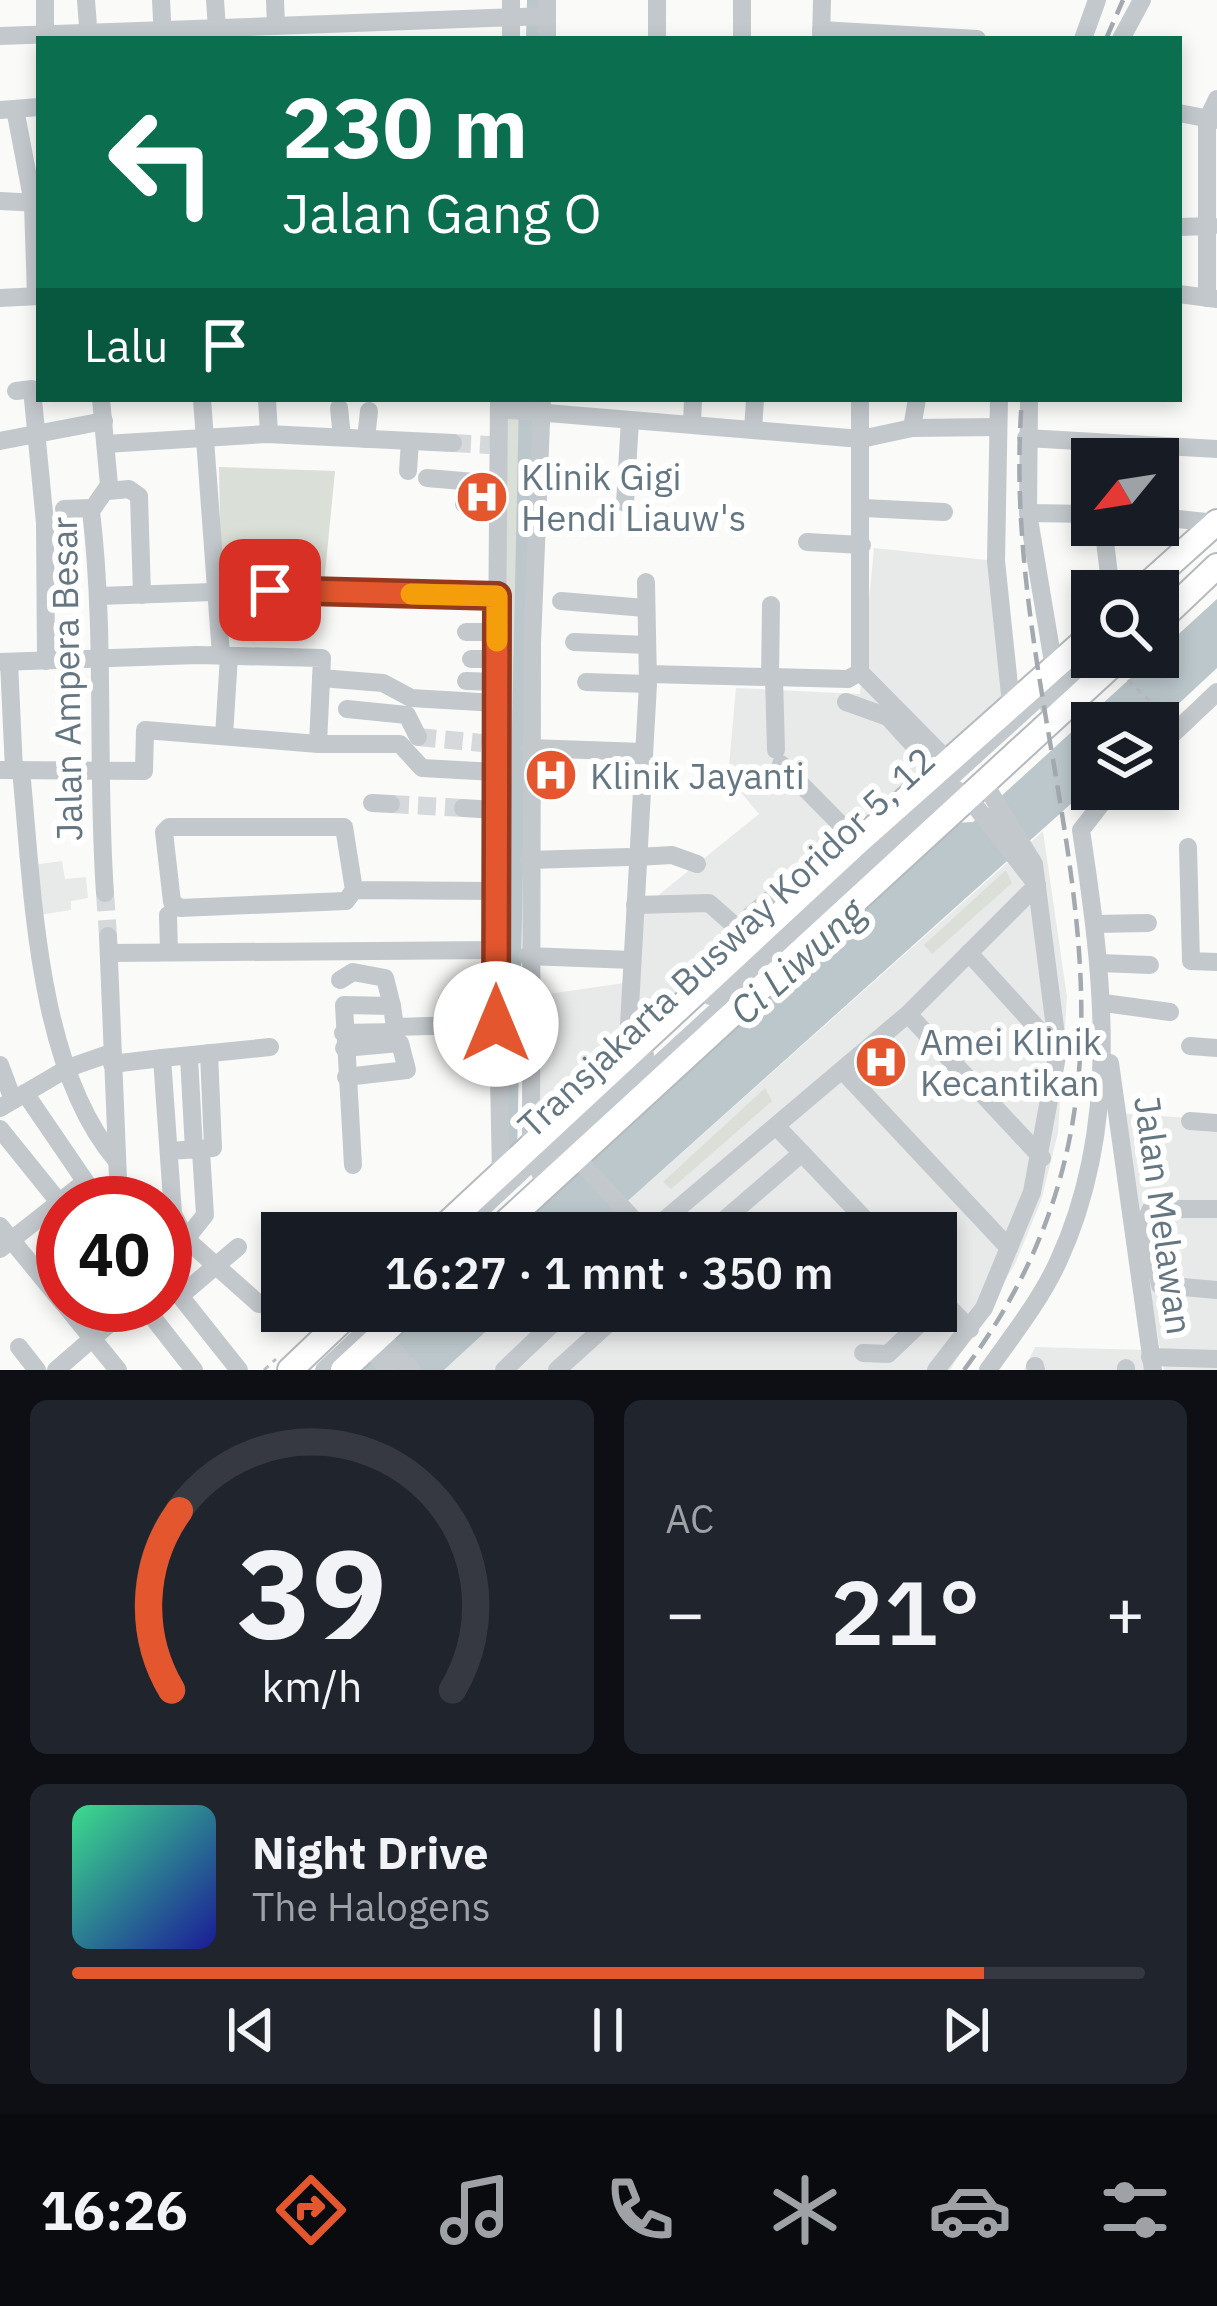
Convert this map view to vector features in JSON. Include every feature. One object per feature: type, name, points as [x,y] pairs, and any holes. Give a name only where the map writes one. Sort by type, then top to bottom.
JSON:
[{"type":"main road","points":[[1163,570],[1217,522]]},
{"type":"main road","points":[[1179,602],[1217,566]]},
{"type":"main road","points":[[520,1212],[581,1162],[741,977],[747,930],[813,884],[1071,653]]},
{"type":"main road","points":[[460,1212],[635,1053],[982,798],[1113,678]]},
{"type":"main road","points":[[290,1370],[330,1332]]},
{"type":"main road","points":[[343,1370],[382,1344]]},
{"type":"street","points":[[45,0],[46,35]]},
{"type":"street","points":[[86,0],[89,36]]},
{"type":"street","points":[[161,0],[163,34]]},
{"type":"street","points":[[215,0],[231,32]]},
{"type":"street","points":[[275,0],[276,26]]},
{"type":"street","points":[[656,36],[657,0]]},
{"type":"street","points":[[742,0],[742,36]]},
{"type":"street","points":[[822,0],[821,34],[883,36]]},
{"type":"street","points":[[1084,36],[1097,0]]},
{"type":"street","points":[[1122,36],[1142,0]]},
{"type":"street","points":[[0,36],[231,32],[276,26],[300,32],[355,31],[529,11]]},
{"type":"street","points":[[1182,294],[1212,299],[1212,120],[1217,99]]},
{"type":"street","points":[[0,201],[36,203],[8,110]]},
{"type":"street","points":[[1182,114],[1212,120]]},
{"type":"street","points":[[0,298],[36,296]]},
{"type":"street","points":[[29,389],[39,435],[46,661]]},
{"type":"street","name":"Jalan Ampera Besar","points":[[101,402],[108,491],[91,508],[99,596],[97,772],[105,893]]},
{"type":"street","points":[[202,402],[225,655],[224,736]]},
{"type":"street","points":[[267,402],[269,434]]},
{"type":"street","points":[[692,424],[693,402]]},
{"type":"street","points":[[753,430],[755,402]]},
{"type":"street","points":[[860,402],[864,508],[860,672],[942,766]]},
{"type":"street","points":[[912,428],[916,402]]},
{"type":"street","points":[[1000,402],[996,561],[1011,704]]},
{"type":"street","points":[[1029,402],[1028,513],[1054,668]]},
{"type":"street","points":[[501,1174],[495,772],[489,744],[496,693],[494,445],[500,406],[623,413],[861,439],[912,428],[998,427]]},
{"type":"street","points":[[531,1147],[527,956],[539,406]]},
{"type":"street","points":[[339,408],[343,437]]},
{"type":"street","points":[[368,411],[372,446]]},
{"type":"street","points":[[623,413],[625,503]]},
{"type":"street","points":[[403,417],[418,474],[497,484]]},
{"type":"street","points":[[0,441],[104,421]]},
{"type":"street","points":[[106,444],[205,434],[343,437],[372,446],[460,438]]},
{"type":"street","points":[[1026,438],[1217,448]]},
{"type":"street","points":[[108,491],[129,490],[139,496],[142,595]]},
{"type":"street","points":[[464,504],[497,505]]},
{"type":"street","points":[[64,509],[91,508]]},
{"type":"street","points":[[864,508],[944,512]]},
{"type":"street","points":[[1028,513],[1071,514]]},
{"type":"street","points":[[1179,519],[1217,522]]},
{"type":"street","points":[[1176,570],[1217,532]]},
{"type":"street","points":[[807,542],[862,545]]},
{"type":"street","points":[[1179,586],[1217,551]]},
{"type":"street","points":[[635,1053],[629,1025],[633,857],[648,679],[646,582]]},
{"type":"street","points":[[266,618],[270,590]]},
{"type":"street","points":[[99,596],[270,590],[497,596]]},
{"type":"street","points":[[561,602],[645,608]]},
{"type":"street","points":[[771,604],[779,757],[858,842]]},
{"type":"street","points":[[466,632],[497,632]]},
{"type":"street","points":[[574,642],[646,645]]},
{"type":"street","points":[[116,1160],[97,1137],[68,1068],[45,980],[12,770],[5,662],[225,655],[322,658],[318,744]]},
{"type":"street","points":[[471,659],[496,659]]},
{"type":"street","name":"Transjakarta Busway Koridor 5, 12","points":[[494,1212],[1071,668]]},
{"type":"street","points":[[586,682],[848,680],[860,672]]},
{"type":"street","points":[[321,678],[382,683],[411,698],[445,703],[496,693]]},
{"type":"street","name":"Transjakarta Busway Koridor 5, 12","points":[[479,1212],[1078,678]]},
{"type":"street","points":[[466,682],[496,693]]},
{"type":"street","points":[[1179,728],[1217,692]]},
{"type":"street","points":[[846,703],[888,717],[942,766]]},
{"type":"street","points":[[347,710],[407,715],[418,737]]},
{"type":"street","points":[[12,770],[144,771],[146,730],[318,744],[400,744],[422,768],[495,772]]},
{"type":"street","points":[[530,748],[643,752]]},
{"type":"street","points":[[939,1370],[1006,1268],[1052,1140],[1063,1049],[1054,938],[1037,885],[982,798]]},
{"type":"street","points":[[463,808],[495,810]]},
{"type":"street","points":[[988,1370],[1057,1264],[1092,1156],[1104,1010],[1081,830],[1097,810]]},
{"type":"street","points":[[169,827],[344,827],[354,890],[346,902],[175,906],[164,832],[169,827]]},
{"type":"street","points":[[1188,847],[1191,961],[1217,962]]},
{"type":"street","points":[[529,860],[672,855],[697,864]]},
{"type":"street","points":[[673,1212],[908,1014],[1037,885]]},
{"type":"street","points":[[939,1370],[968,1332],[1009,1248],[1042,1158],[1058,1051],[1037,885]]},
{"type":"street","points":[[354,890],[495,891]]},
{"type":"street","points":[[635,905],[710,903],[747,930]]},
{"type":"street","points":[[168,916],[170,952]]},
{"type":"street","points":[[1095,924],[1148,923]]},
{"type":"street","points":[[117,1176],[108,944],[170,952],[496,950]]},
{"type":"street","points":[[1190,950],[1217,951]]},
{"type":"street","points":[[969,953],[1058,1051]]},
{"type":"street","points":[[527,956],[632,960]]},
{"type":"street","points":[[1100,963],[1150,965]]},
{"type":"street","points":[[340,980],[353,972],[386,978],[407,1073],[346,1078]]},
{"type":"street","points":[[353,1165],[344,1005],[392,1006]]},
{"type":"street","points":[[1104,1010],[1170,1012]]},
{"type":"street","name":"Jalan Melawan","points":[[1104,1010],[1152,1364],[1217,1359]]},
{"type":"street","points":[[908,1014],[1042,1158]]},
{"type":"street","points":[[344,1040],[496,1024]]},
{"type":"street","points":[[1190,1046],[1217,1048]]},
{"type":"street","points":[[12,1100],[68,1068],[111,1059],[189,1057],[270,1047]]},
{"type":"street","points":[[169,1151],[198,1150],[214,1143],[209,1052]]},
{"type":"street","points":[[189,1057],[205,1216],[192,1232]]},
{"type":"street","points":[[162,1058],[171,1176]]},
{"type":"street","points":[[0,1065],[12,1100],[80,1176]]},
{"type":"street","points":[[843,1071],[1009,1248]]},
{"type":"street","points":[[1190,1121],[1217,1123]]},
{"type":"street","points":[[776,1126],[854,1212]]},
{"type":"street","points":[[0,1129],[38,1176]]},
{"type":"street","points":[[733,1212],[799,1153]]},
{"type":"street","points":[[581,1162],[626,1212]]},
{"type":"street","points":[[1217,1209],[1160,1205],[1145,1222],[1160,1285],[1217,1290]]},
{"type":"street","points":[[36,1219],[4,1238],[36,1273]]},
{"type":"street","points":[[192,1245],[261,1304]]},
{"type":"street","points":[[192,1287],[238,1247]]},
{"type":"street","points":[[192,1311],[238,1370]]},
{"type":"street","points":[[957,1322],[968,1332]]},
{"type":"street","points":[[87,1332],[118,1370]]},
{"type":"street","points":[[56,1370],[102,1332]]},
{"type":"street","points":[[164,1332],[194,1370]]},
{"type":"street","points":[[302,1370],[345,1332]]},
{"type":"street","points":[[504,1370],[544,1332]]},
{"type":"street","points":[[557,1370],[599,1332]]},
{"type":"street","points":[[863,1354],[888,1354],[910,1332]]},
{"type":"street","points":[[325,1370],[382,1344],[412,1370]]},
{"type":"street","points":[[20,1347],[38,1370]]},
{"type":"path","points":[[1133,678],[1153,702]]},
{"type":"shaded area","points":[[499,402],[526,402],[511,1166],[501,1174]]},
{"type":"shaded area","points":[[219,467],[335,471],[324,583],[221,582]]},
{"type":"shaded area","points":[[874,548],[996,561],[1011,704],[531,1147],[527,997],[631,982],[635,914],[759,814],[728,777],[736,688],[860,694]]},
{"type":"shaded area","points":[[1217,599],[1217,668],[1179,703],[1104,702],[1131,678],[1179,678],[1179,634]]},
{"type":"shaded area","points":[[1071,732],[1071,804],[615,1212],[535,1212],[953,823],[973,822]]},
{"type":"shaded area","points":[[1043,831],[1067,997],[1058,1133],[1041,1201],[1015,1264],[950,1370],[444,1370],[485,1332],[957,1332],[957,1212],[616,1212]]},
{"type":"shaded area","points":[[62,861],[65,879],[86,877],[88,898],[71,901],[71,910],[39,915],[32,865]]},
{"type":"shaded area","points":[[1006,870],[1012,883],[932,954],[924,945]]},
{"type":"shaded area","points":[[765,1088],[772,1101],[671,1189],[663,1182]]},
{"type":"shaded area","points":[[1118,1113],[1217,1120],[1217,1370],[1164,1370]]},
{"type":"shaded area","points":[[404,1332],[485,1332],[444,1370],[363,1370]]},
{"type":"shaded area","points":[[1035,1347],[1147,1350],[1151,1370],[1024,1370]]},
{"type":"waterway","points":[[533,36],[534,0]]},
{"type":"waterway","points":[[510,1156],[526,402]]},
{"type":"tunnel","points":[[453,443],[490,445]]},
{"type":"tunnel","points":[[418,737],[482,743]]},
{"type":"tunnel","points":[[391,804],[463,808]]},
{"type":"tunnel","points":[[105,893],[108,936]]},
{"type":"railway","points":[[1107,36],[1123,0]]},
{"type":"railway","points":[[964,1370],[1035,1249],[1071,1130],[1081,1011],[1073,892],[1035,651],[1021,526],[1022,402]]},
{"type":"slow traffic","points":[[411,594],[497,596],[497,641]]},
{"type":"place","name":"Klinik Gigi Hendi Liauw's","points":[[482,497]]},
{"type":"place","name":"Klinik Jayanti","points":[[551,775]]},
{"type":"place","name":"Amei Klinik Kecantikan","points":[[881,1062]]},
{"type":"route","points":[[270,590],[497,596],[496,1024]]},
{"type":"water label","name":"Ci Liwung","points":[[797,961]]}]
